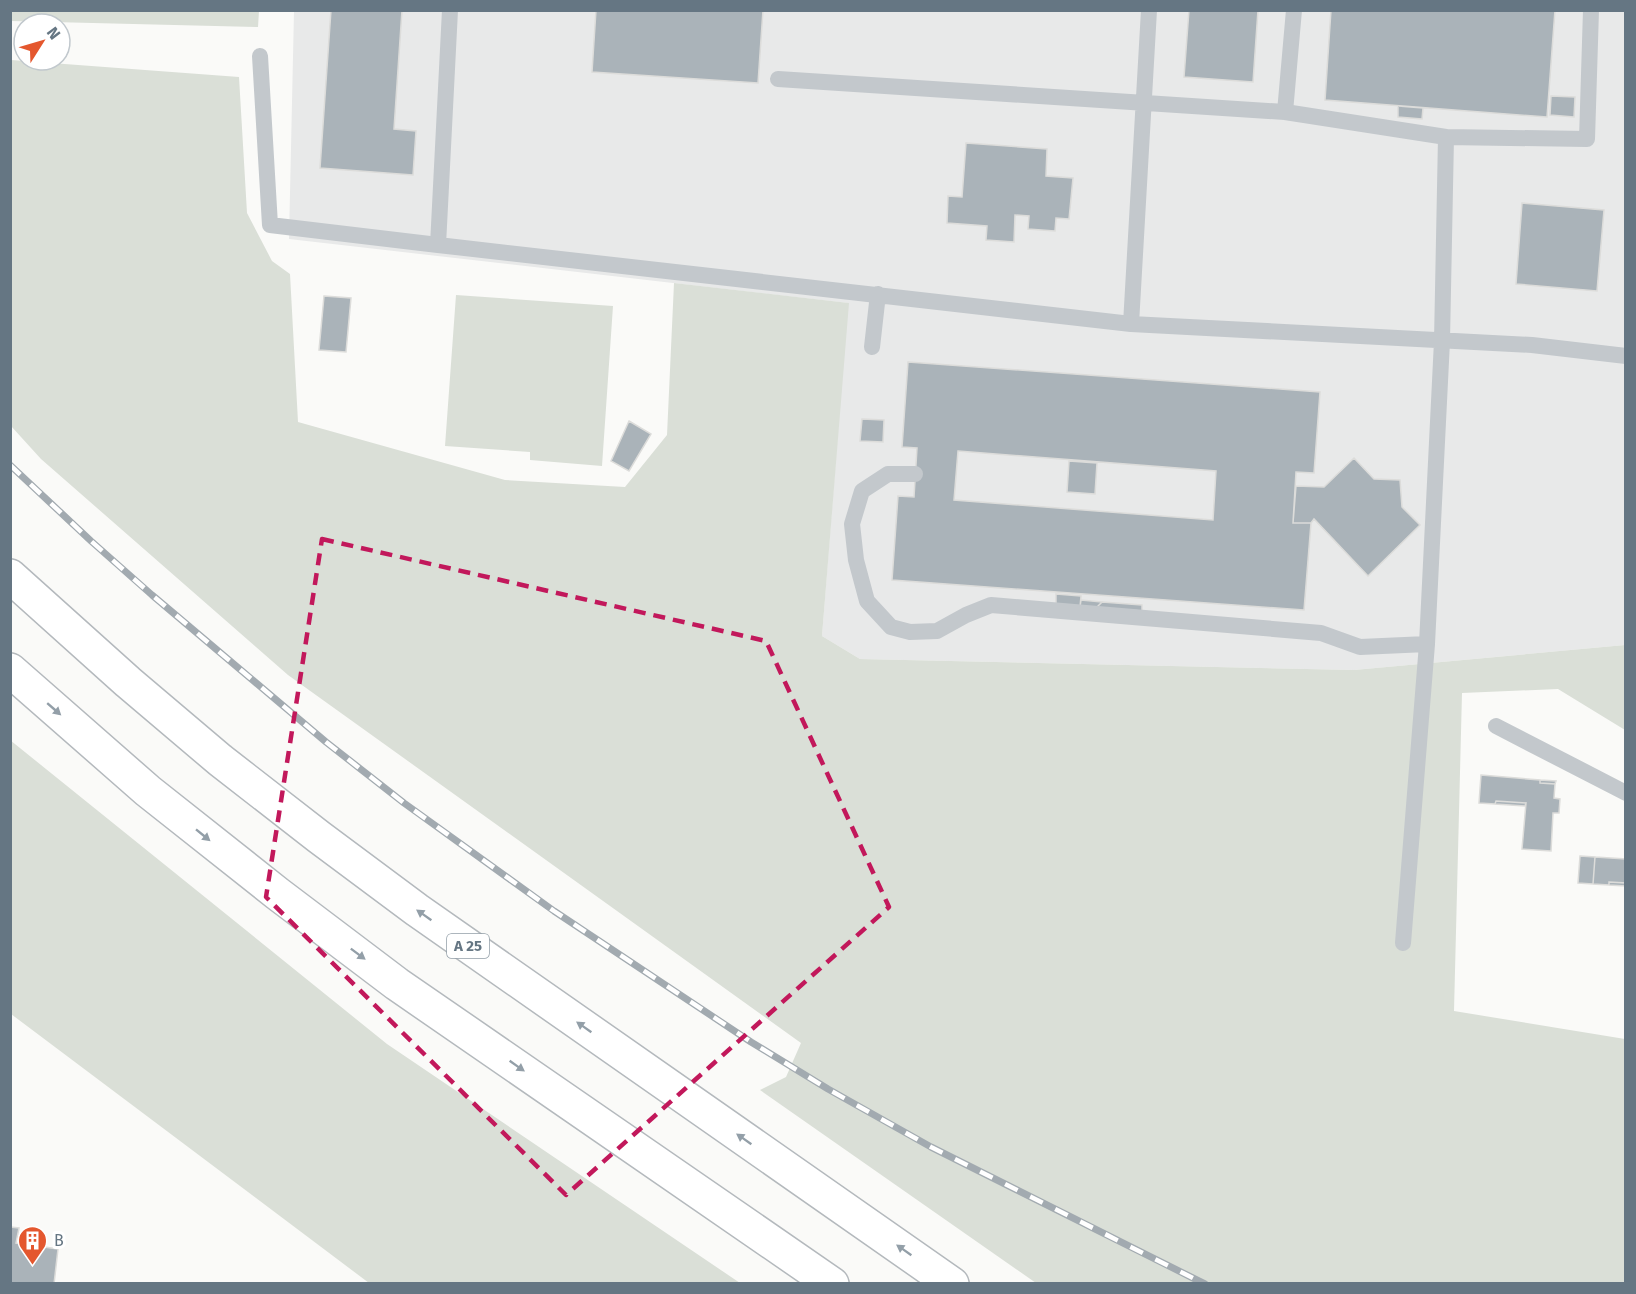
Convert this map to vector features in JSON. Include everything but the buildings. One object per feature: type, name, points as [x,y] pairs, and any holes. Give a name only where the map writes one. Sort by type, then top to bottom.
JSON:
[{"type":"highway","name":"A 25","points":[[10,576],[220,760],[328,843],[427,917],[952,1284]]},
{"type":"highway","points":[[10,670],[148,791],[278,894],[370,963],[832,1284]]},
{"type":"lane","points":[[438,245],[450,10]]},
{"type":"lane","points":[[1131,324],[1149,10]]},
{"type":"lane","points":[[1285,112],[1294,10]]},
{"type":"lane","points":[[778,79],[1144,101],[1285,112],[1446,137],[1587,139],[1591,10]]},
{"type":"lane","points":[[260,56],[270,225],[1131,324],[1532,345],[1626,356]]},
{"type":"lane","points":[[1403,943],[1427,644],[1442,340],[1446,137]]},
{"type":"lane","points":[[872,347],[878,294]]},
{"type":"lane","points":[[915,474],[888,474],[862,491],[852,524],[856,560],[867,601],[891,627],[910,632],[937,631],[966,615],[991,605],[1321,633],[1360,647],[1427,644]]},
{"type":"lane","points":[[1496,726],[1626,793]]},
{"type":"highlighted area","points":[[322,539],[766,641],[889,907],[566,1195],[266,897]]},
{"type":"shaded area","points":[[11,10],[259,11],[258,27],[72,22],[72,12],[12,12],[11,21]]},
{"type":"shaded area","points":[[294,11],[1625,11],[1625,645],[1354,670],[860,659],[822,636],[848,303],[289,239]]},
{"type":"shaded area","points":[[11,60],[12,72],[72,72],[72,65],[239,77],[247,213],[272,261],[290,274],[298,422],[505,480],[625,487],[667,435],[674,283],[849,303],[822,636],[860,659],[1354,670],[1625,645],[1625,730],[1558,689],[1462,693],[1454,1011],[1625,1039],[1625,1283],[1036,1283],[760,1090],[786,1077],[801,1043],[288,675],[41,459],[11,426]]},
{"type":"shaded area","points":[[456,295],[613,306],[602,466],[530,460],[530,452],[445,446]]},
{"type":"shaded area","points":[[10,740],[387,1044],[740,1283],[369,1283],[11,1014]]},
{"type":"railway","points":[[10,465],[152,595],[326,742],[404,803],[554,911],[751,1042],[828,1089],[931,1147],[1205,1284]]},
{"type":"place","name":"B","points":[[33,1266]]}]
